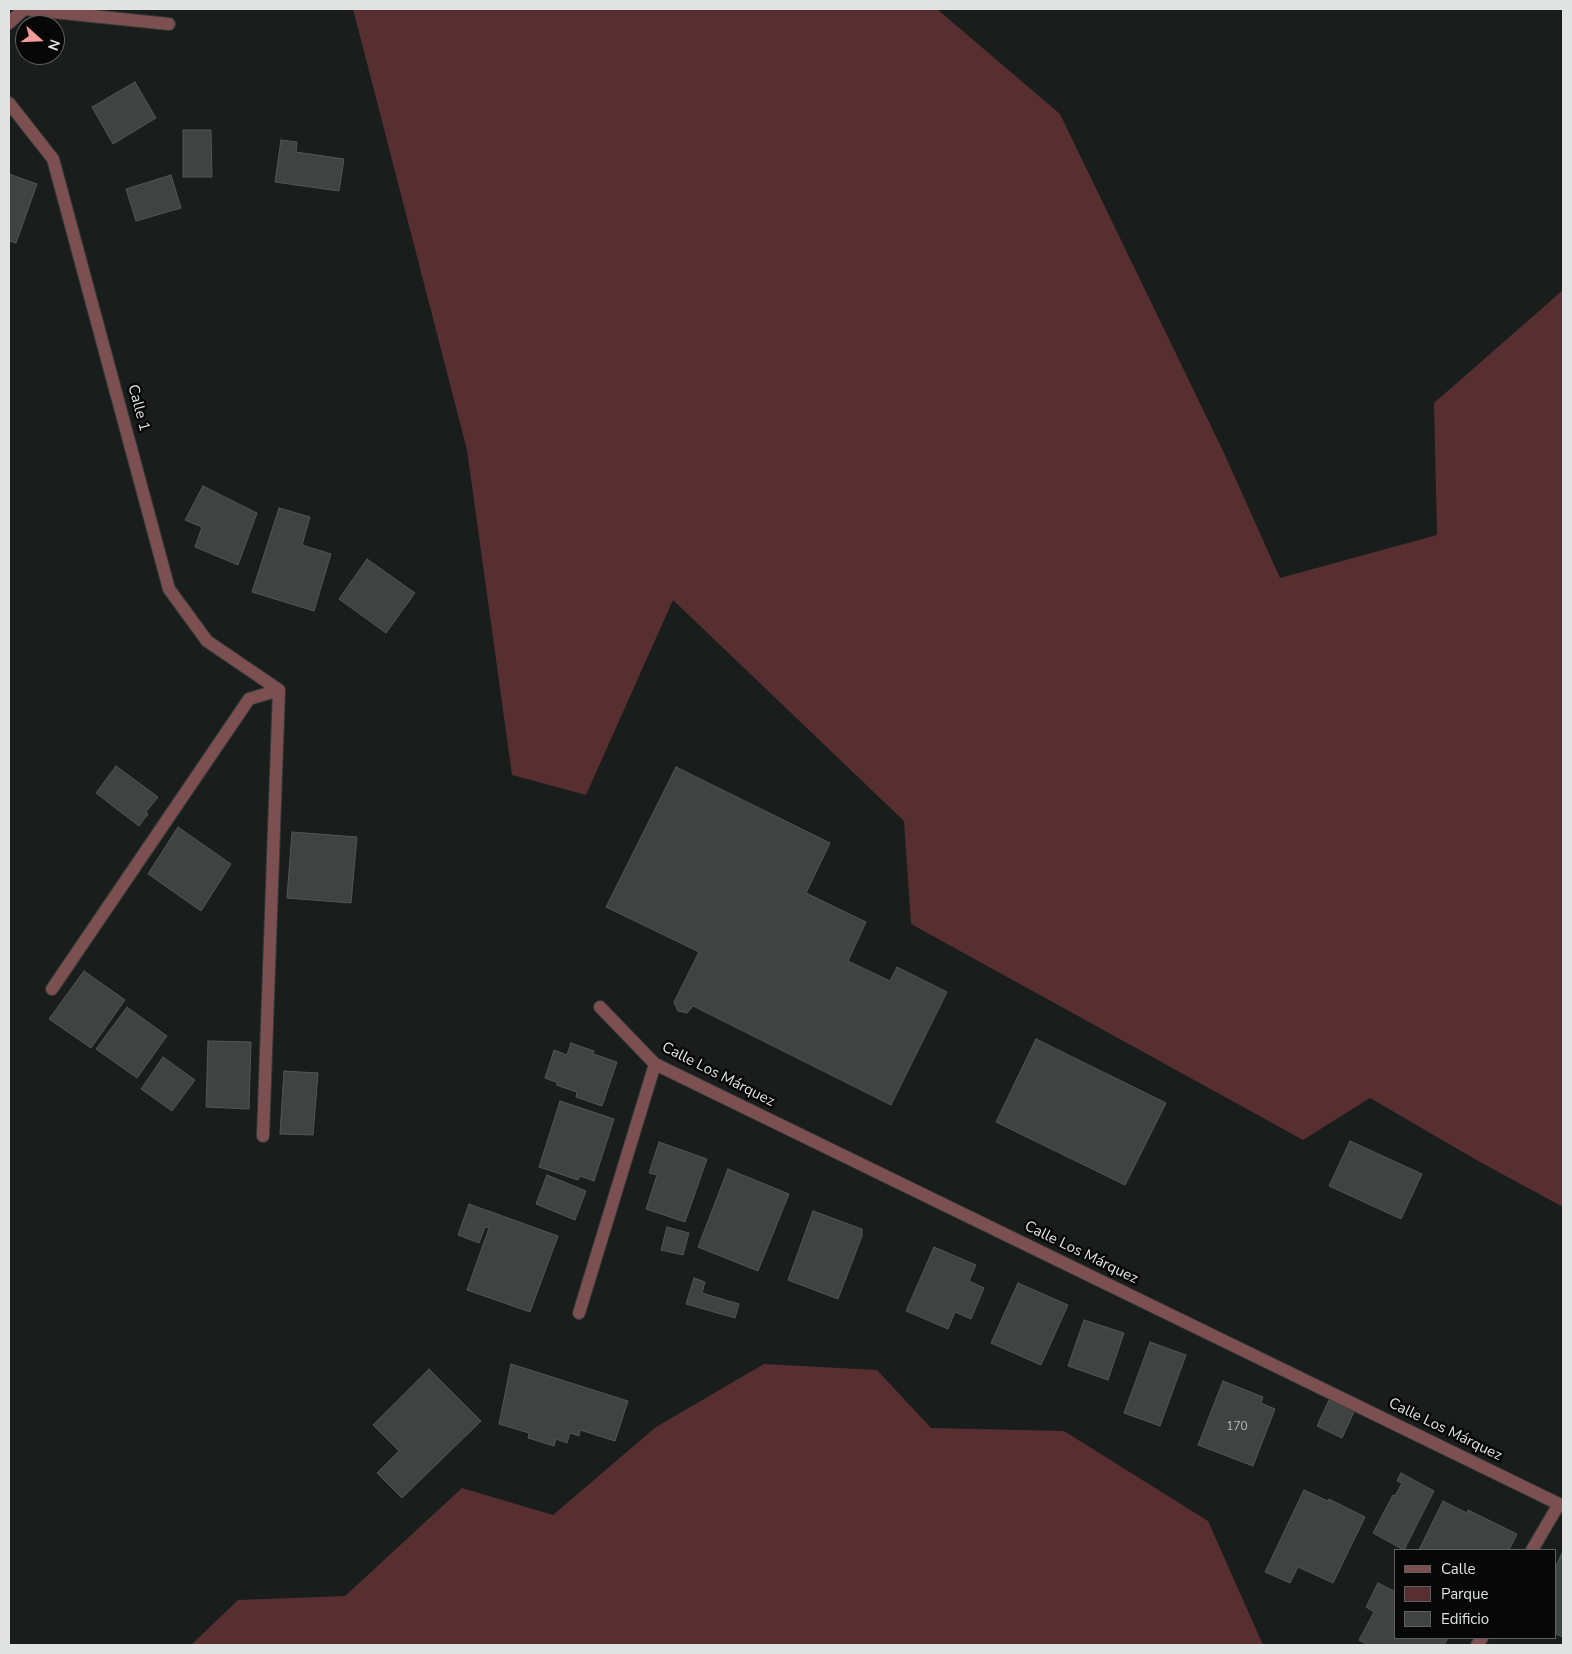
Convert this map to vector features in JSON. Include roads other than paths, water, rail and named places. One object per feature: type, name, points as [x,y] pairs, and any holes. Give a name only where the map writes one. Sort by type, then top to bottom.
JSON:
[{"type":"street","points":[[9,23],[24,9],[169,24]]},
{"type":"street","name":"Calle 1","points":[[9,103],[53,159],[169,589],[207,640],[279,690]]},
{"type":"street","points":[[52,989],[249,699],[279,690],[263,1136]]},
{"type":"street","name":"Calle Los Márquez","points":[[600,1007],[655,1064],[1561,1505]]},
{"type":"street","points":[[579,1313],[655,1064]]},
{"type":"street","points":[[1533,1549],[1561,1505]]}]
